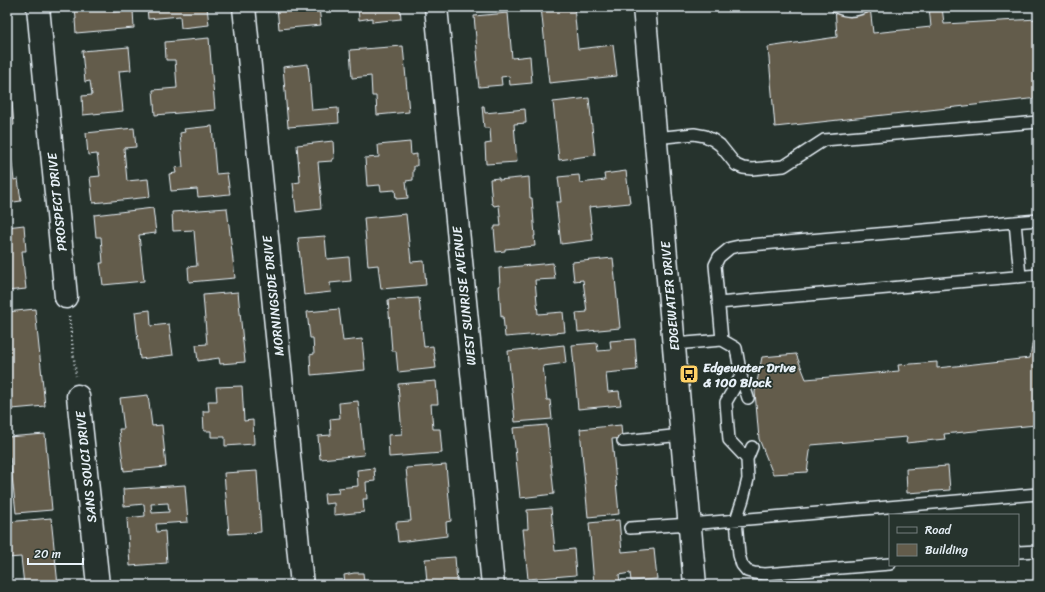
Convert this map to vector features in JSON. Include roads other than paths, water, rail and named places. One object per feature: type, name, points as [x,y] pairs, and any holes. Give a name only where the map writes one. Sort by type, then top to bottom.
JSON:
[{"type":"street","name":"PROSPECT DRIVE","points":[[38,7],[66,297]]},
{"type":"street","name":"MORNINGSIDE DRIVE","points":[[244,7],[302,585]]},
{"type":"street","name":"WEST SUNRISE AVENUE","points":[[436,7],[493,585]]},
{"type":"street","name":"EDGEWATER DRIVE","points":[[644,7],[695,585]]},
{"type":"street","name":"SANS SOUCI DRIVE","points":[[78,396],[98,585]]},
{"type":"lane","points":[[837,7],[842,10],[850,11],[857,11],[865,7]]},
{"type":"lane","points":[[655,138],[694,134],[705,136],[720,145],[736,165],[743,168],[752,169],[784,166],[824,140],[1038,122]]},
{"type":"lane","points":[[722,340],[715,265],[718,256],[730,248],[1038,220]]},
{"type":"lane","points":[[1015,222],[1020,276]]},
{"type":"lane","points":[[718,303],[1038,274]]},
{"type":"lane","points":[[674,344],[722,340],[736,348],[741,376],[748,398]]},
{"type":"lane","points":[[741,376],[726,402],[730,440],[747,459]]},
{"type":"lane","points":[[622,441],[682,435]]},
{"type":"lane","points":[[752,447],[747,459],[748,479],[736,520],[739,555],[742,565],[747,571],[765,574],[889,564]]},
{"type":"lane","points":[[630,528],[736,520],[929,509],[1038,494]]},
{"type":"lane","points":[[1019,552],[1038,551]]},
{"type":"place","name":"Edgewater Drive & 100 Block","points":[[689,374]]}]
